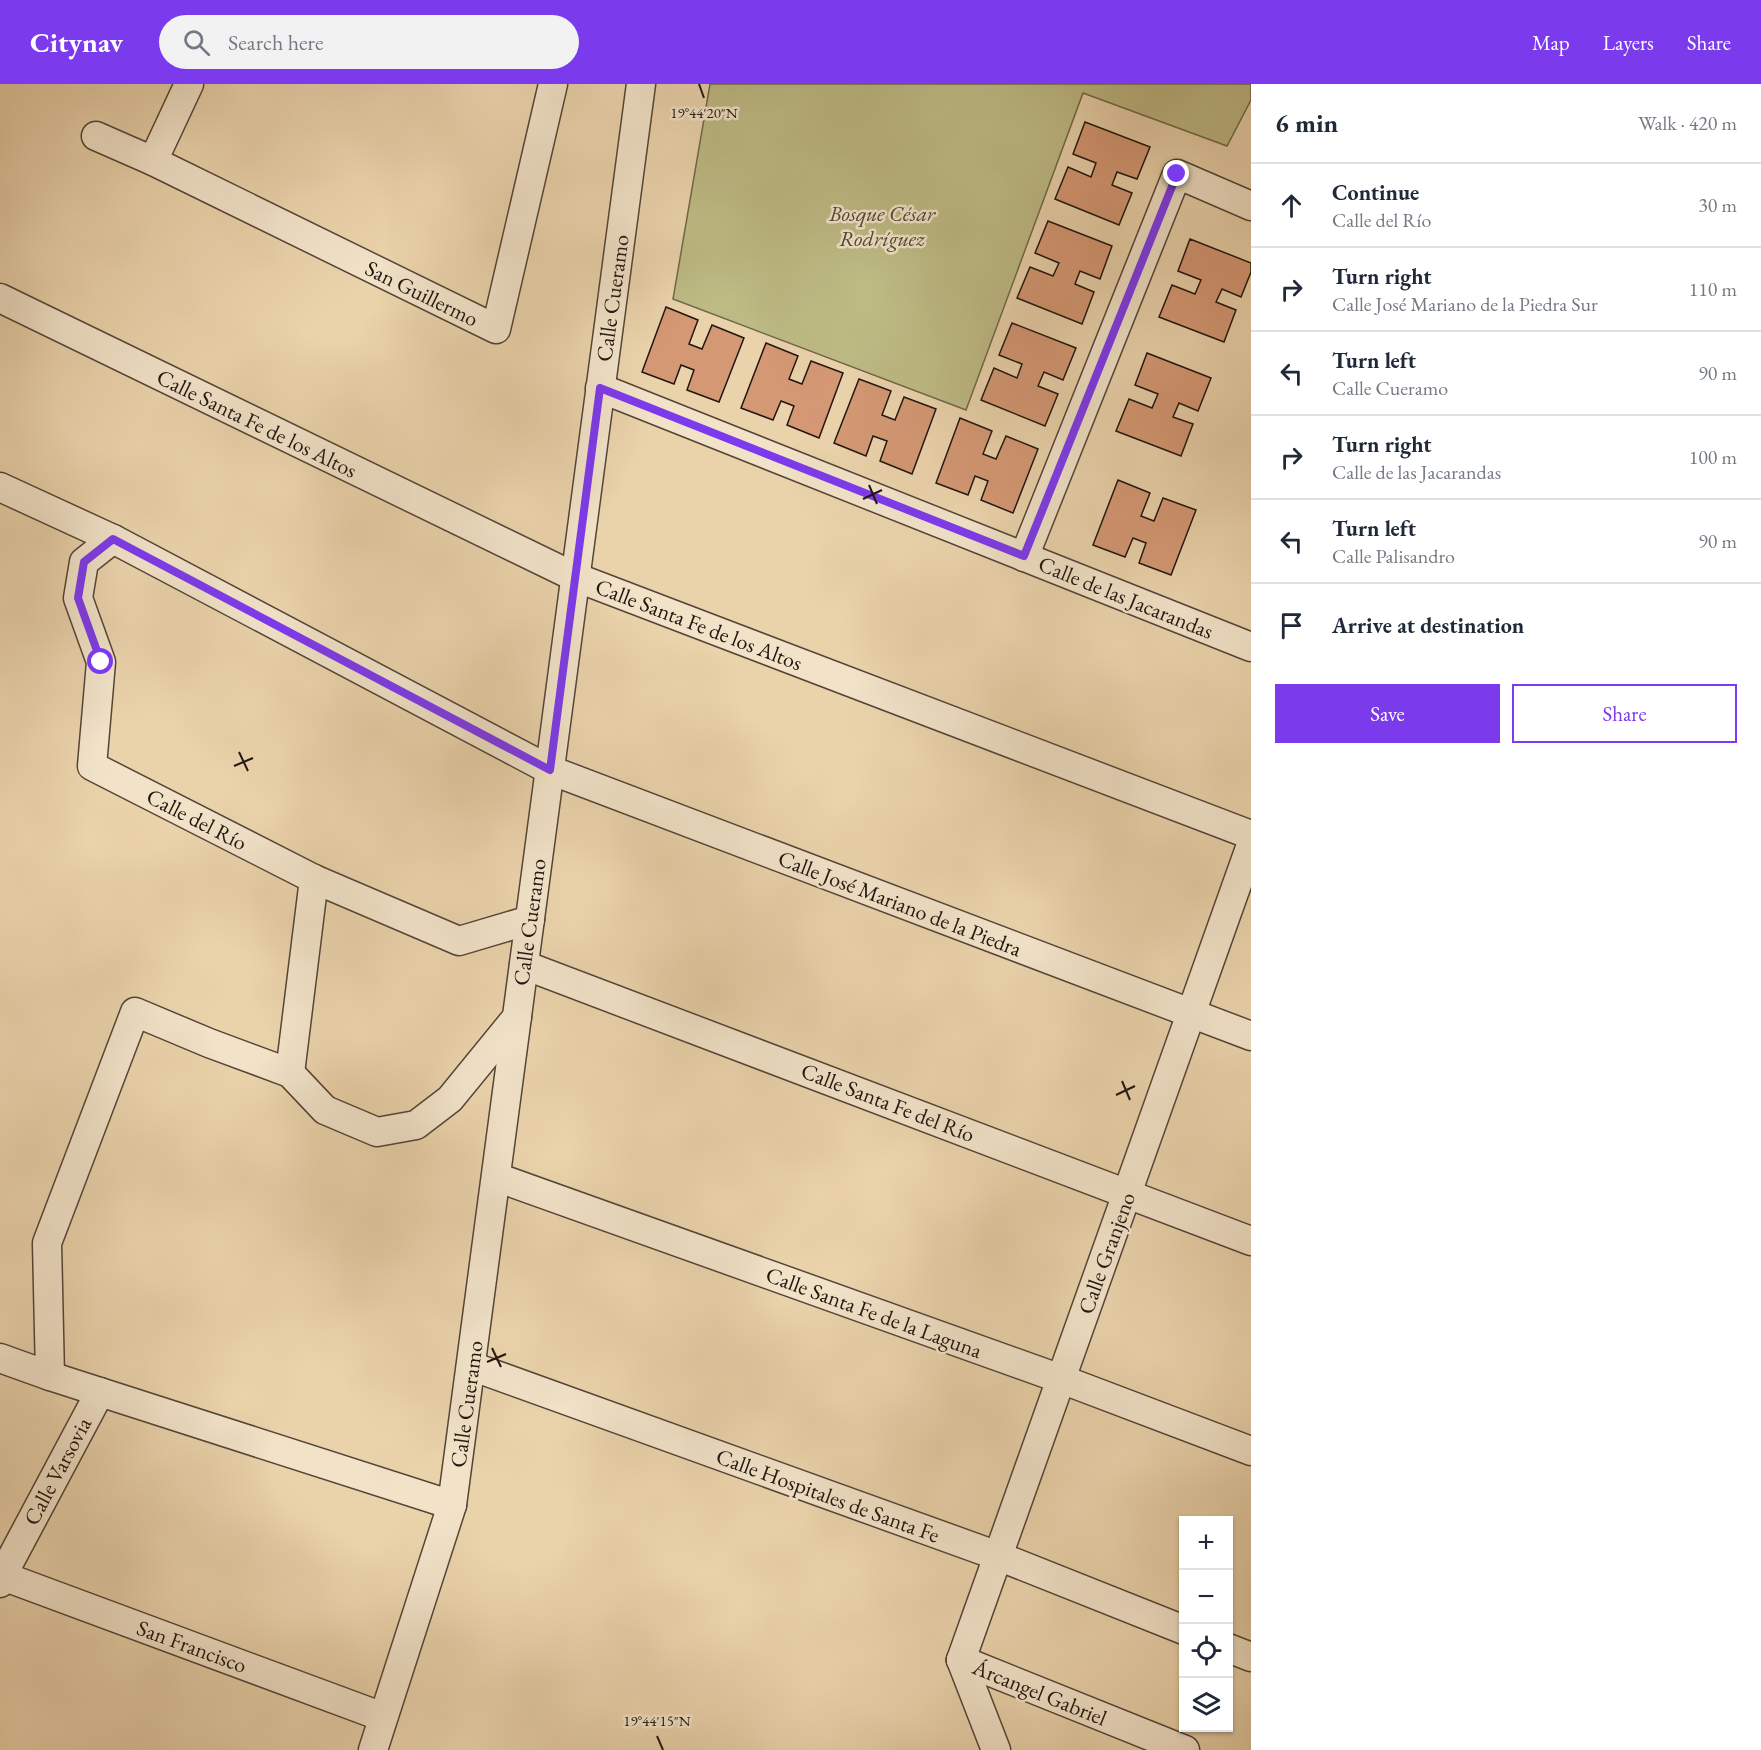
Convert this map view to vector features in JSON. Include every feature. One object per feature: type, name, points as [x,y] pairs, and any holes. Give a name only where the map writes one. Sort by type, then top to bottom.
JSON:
[{"type":"street","points":[[153,161],[189,84]]},
{"type":"street","name":"San Guillermo","points":[[96,136],[153,161],[496,330],[553,84]]},
{"type":"street","name":"Calle Cueramo","points":[[372,1750],[452,1505],[641,84]]},
{"type":"street","points":[[1024,556],[1177,174],[1251,206]]},
{"type":"street","name":"Calle Santa Fe de los Altos","points":[[0,298],[575,577],[1251,835]]},
{"type":"street","name":"Calle de las Jacarandas","points":[[600,388],[1251,647]]},
{"type":"street","name":"Calle José Mariano de la Piedra","points":[[0,487],[113,539],[550,770],[1251,1036]]},
{"type":"street","name":"Calle del Río","points":[[113,539],[84,562],[78,598],[101,662],[92,766],[314,879],[459,941],[530,920]]},
{"type":"street","name":"Calle Granjeno","points":[[961,1660],[1251,845]]},
{"type":"street","points":[[290,1073],[314,879]]},
{"type":"street","name":"Calle Santa Fe del Río","points":[[524,965],[1251,1241]]},
{"type":"street","points":[[50,1376],[47,1244],[135,1012],[290,1073],[325,1110],[377,1132],[416,1125],[450,1099],[517,1017]]},
{"type":"street","name":"Calle Santa Fe de la Laguna","points":[[496,1177],[1061,1379],[1251,1450]]},
{"type":"street","points":[[0,1358],[452,1505]]},
{"type":"street","name":"Calle Hospitales de Santa Fe","points":[[471,1366],[998,1556],[1179,1628]]},
{"type":"street","name":"Calle Varsovia","points":[[1,1578],[100,1392]]},
{"type":"street","name":"San Francisco","points":[[1,1578],[383,1717]]},
{"type":"street","points":[[1233,1650],[1251,1657]]},
{"type":"street","points":[[961,1660],[996,1750]]},
{"type":"street","name":"Árcangel Gabriel","points":[[961,1660],[1182,1749]]},
{"type":"green space","name":"Bosque César Rodríguez","points":[[710,84],[1251,84],[1251,100],[1227,146],[1083,93],[966,410],[673,299]]},
{"type":"building","points":[[1085,122],[1150,147],[1137,179],[1117,172],[1112,185],[1132,193],[1119,225],[1055,199],[1068,167],[1091,177],[1096,163],[1073,154]]},
{"type":"building","points":[[1048,221],[1112,246],[1100,279],[1080,271],[1075,284],[1094,292],[1082,324],[1017,298],[1030,267],[1053,276],[1059,263],[1035,253]]},
{"type":"building","points":[[1190,239],[1251,263],[1251,272],[1241,297],[1222,289],[1216,302],[1236,310],[1224,342],[1159,317],[1172,285],[1195,294],[1201,280],[1178,271]]},
{"type":"building","points":[[666,307],[698,320],[689,344],[702,349],[712,325],[744,338],[719,402],[687,390],[694,370],[681,365],[674,384],[642,372]]},
{"type":"building","points":[[1012,323],[1076,348],[1063,380],[1044,372],[1038,386],[1058,394],[1045,426],[981,400],[994,368],[1017,378],[1022,364],[999,355]]},
{"type":"building","points":[[766,343],[798,356],[789,379],[802,384],[811,361],[843,373],[819,438],[787,425],[794,406],[781,401],[773,420],[741,408]]},
{"type":"building","points":[[1147,353],[1211,378],[1198,411],[1179,403],[1173,417],[1193,424],[1181,456],[1116,431],[1129,399],[1152,408],[1158,394],[1135,385]]},
{"type":"building","points":[[859,379],[891,391],[882,415],[895,420],[904,397],[936,409],[912,474],[880,461],[887,441],[873,436],[866,456],[834,443]]},
{"type":"building","points":[[960,418],[992,431],[983,454],[996,459],[1006,436],[1038,449],[1013,513],[981,500],[988,481],[975,476],[968,495],[936,483]]},
{"type":"building","points":[[1118,480],[1150,493],[1141,516],[1154,521],[1163,498],[1196,510],[1171,575],[1139,563],[1146,543],[1133,538],[1125,557],[1093,545]]},
{"type":"route","points":[[101,662],[78,598],[84,562],[113,539],[550,770],[600,388],[1024,556],[1177,174]]}]
